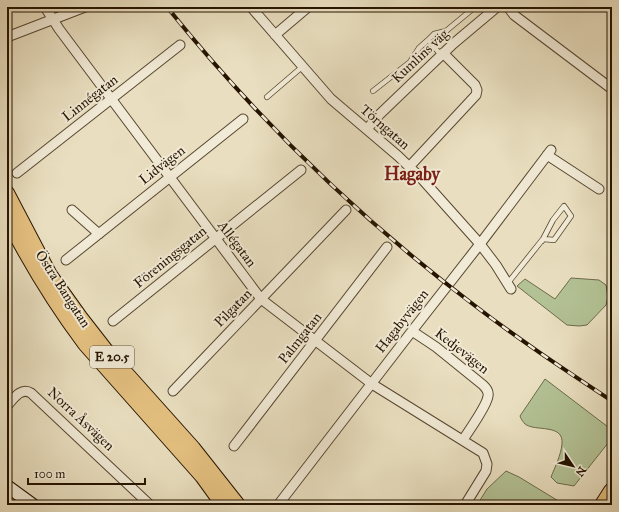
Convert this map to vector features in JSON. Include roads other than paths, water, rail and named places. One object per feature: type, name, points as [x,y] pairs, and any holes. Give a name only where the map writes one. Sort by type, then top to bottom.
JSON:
[{"type":"highway","points":[[603,505],[612,491]]},
{"type":"main road","name":"Östra Bangatan","points":[[7,193],[50,275],[80,317],[108,353],[206,463],[238,505]]},
{"type":"main road","name":"Östra Bangatan","points":[[7,218],[30,262],[50,295],[72,326],[90,349],[202,476],[223,505]]},
{"type":"street","name":"Allégatan","points":[[45,7],[52,20],[261,299],[372,384],[483,453],[486,458],[486,471],[466,505]]},
{"type":"street","points":[[7,37],[85,7]]},
{"type":"street","name":"Törngatan","points":[[252,7],[331,99],[367,129],[422,179],[480,244],[496,265],[509,286]]},
{"type":"street","points":[[275,35],[308,7]]},
{"type":"street","name":"Kumlins väg","points":[[367,129],[380,114],[442,54],[497,7]]},
{"type":"street","points":[[508,7],[514,15],[612,89]]},
{"type":"street","name":"Linnégatan","points":[[17,173],[180,45]]},
{"type":"street","points":[[409,167],[476,95],[477,90],[475,85],[442,54]]},
{"type":"street","name":"Lidvägen","points":[[66,260],[244,119]]},
{"type":"street","name":"Hagabyvägen","points":[[278,505],[480,244],[549,152],[599,189]]},
{"type":"street","name":"Föreningsgatan","points":[[113,321],[301,170]]},
{"type":"street","points":[[72,210],[99,234]]},
{"type":"street","name":"Pilgatan","points":[[173,391],[346,210]]},
{"type":"street","name":"Palmgatan","points":[[234,446],[387,247]]},
{"type":"street","name":"Kedjevägen","points":[[412,331],[436,347],[483,385],[487,390],[488,395],[485,403],[463,440]]},
{"type":"street","name":"Norra Åsvägen","points":[[7,406],[17,394],[27,390],[31,392],[150,505]]},
{"type":"street","points":[[7,486],[33,505]]},
{"type":"lane","points":[[373,91],[410,62],[419,48],[434,34],[446,31],[475,7]]},
{"type":"lane","points":[[428,40],[442,54]]},
{"type":"lane","points":[[267,97],[302,67]]},
{"type":"lane","points":[[509,286],[542,241],[553,220],[564,206],[571,216],[554,240],[543,239],[542,241]]},
{"type":"railway","points":[[167,7],[236,88],[273,127],[311,165],[390,238],[491,318],[612,401]]},
{"type":"district","name":"Hagaby","points":[[412,174]]}]
